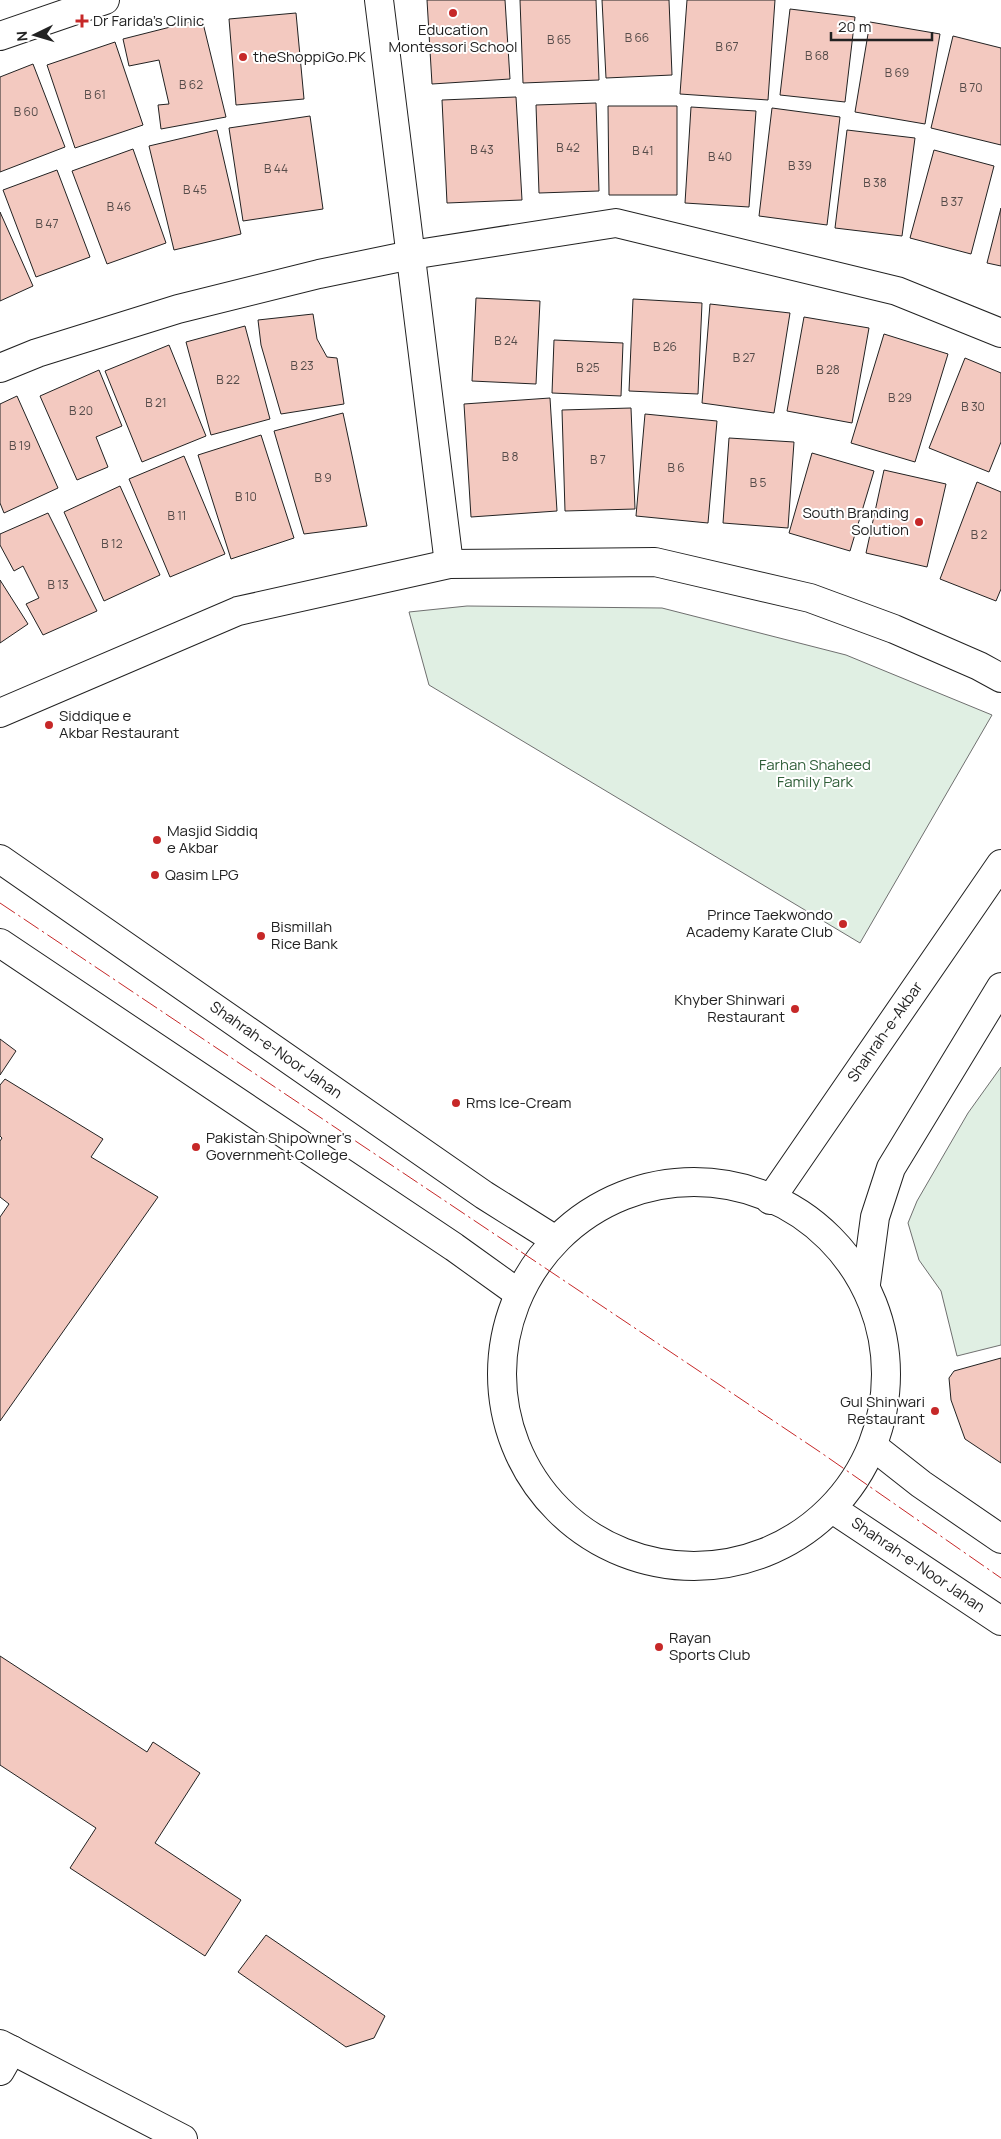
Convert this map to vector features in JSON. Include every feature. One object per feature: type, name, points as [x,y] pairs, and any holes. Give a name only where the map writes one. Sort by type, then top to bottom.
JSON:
[{"type":"main road","points":[[0,36],[105,0]]},
{"type":"main road","points":[[379,0],[449,564]]},
{"type":"main road","points":[[0,368],[37,353],[178,309],[319,274],[411,255],[616,224],[897,291],[1001,333]]},
{"type":"main road","points":[[0,713],[238,611],[449,564],[655,562],[810,598],[894,629],[979,666],[1001,678]]},
{"type":"main road","name":"Shahrah-e-Noor Jahan","points":[[0,859],[484,1195],[554,1239]]},
{"type":"main road","name":"Shahrah-e-Akbar","points":[[770,1200],[1001,864]]},
{"type":"main road","points":[[0,943],[454,1247],[518,1293]]},
{"type":"main road","points":[[866,1284],[875,1217],[891,1168],[1001,987]]},
{"type":"main road","points":[[710,1179],[799,1209],[837,1242],[866,1284],[885,1347],[874,1447],[849,1492],[807,1539],[749,1562],[699,1567],[676,1565],[625,1553],[580,1528],[542,1492],[516,1446],[503,1396],[504,1344],[518,1293],[528,1274],[554,1239],[587,1211],[625,1191],[667,1180],[710,1179]]},
{"type":"main road","points":[[874,1447],[920,1484],[1001,1538]]},
{"type":"main road","name":"Shahrah-e-Noor Jahan","points":[[834,1510],[1001,1621]]},
{"type":"main road","points":[[4,2055],[183,2139]]},
{"type":"green space","name":"Farhan Shaheed Family Park","points":[[467,606],[662,608],[846,655],[992,715],[860,943],[429,685],[409,612]]},
{"type":"green space","points":[[1001,1067],[1001,1345],[957,1356],[941,1291],[919,1260],[908,1223],[917,1201],[968,1113]]},
{"type":"building","points":[[427,0],[505,0],[510,79],[432,84]]},
{"type":"building","points":[[520,0],[596,0],[599,80],[523,83]]},
{"type":"building","points":[[602,0],[669,0],[672,75],[606,78]]},
{"type":"building","points":[[687,0],[775,0],[768,100],[680,94]]},
{"type":"building","points":[[790,9],[855,17],[845,102],[780,95]]},
{"type":"building","points":[[296,13],[304,99],[236,105],[229,19]]},
{"type":"building","points":[[202,19],[226,117],[161,129],[158,105],[169,104],[159,60],[129,66],[123,39]]},
{"type":"building","points":[[870,22],[940,34],[925,124],[855,112]]},
{"type":"building","points":[[953,36],[1001,48],[1001,145],[931,128]]},
{"type":"building","points":[[115,42],[143,125],[75,148],[47,65]]},
{"type":"building","points":[[33,64],[65,147],[0,172],[0,77]]},
{"type":"building","points":[[516,97],[522,200],[447,203],[442,100]]},
{"type":"building","points":[[596,103],[599,191],[539,193],[536,105]]},
{"type":"building","points":[[608,106],[677,106],[677,195],[609,195]]},
{"type":"building","points":[[691,107],[756,111],[749,207],[685,203]]},
{"type":"building","points":[[772,108],[840,117],[827,225],[759,216]]},
{"type":"building","points":[[310,116],[323,209],[243,221],[229,128]]},
{"type":"building","points":[[217,130],[241,234],[174,250],[149,146]]},
{"type":"building","points":[[847,130],[915,138],[902,236],[835,228]]},
{"type":"building","points":[[133,149],[166,243],[107,264],[72,171]]},
{"type":"building","points":[[934,150],[994,166],[971,254],[910,238]]},
{"type":"building","points":[[57,170],[90,257],[36,277],[3,190]]},
{"type":"building","points":[[1001,208],[1001,266],[987,263]]},
{"type":"building","points":[[0,212],[33,286],[0,301]]},
{"type":"building","points":[[476,298],[540,301],[536,384],[472,381]]},
{"type":"building","points":[[633,299],[702,303],[698,394],[629,391]]},
{"type":"building","points":[[710,304],[790,313],[774,413],[702,403]]},
{"type":"building","points":[[313,314],[317,339],[327,357],[337,358],[344,404],[281,414],[261,345],[258,320]]},
{"type":"building","points":[[804,317],[869,328],[852,423],[787,411]]},
{"type":"building","points":[[245,326],[270,419],[211,435],[186,342]]},
{"type":"building","points":[[884,334],[948,354],[915,462],[851,443]]},
{"type":"building","points":[[554,340],[623,343],[621,396],[552,393]]},
{"type":"building","points":[[169,345],[206,436],[142,462],[105,371]]},
{"type":"building","points":[[965,358],[1001,373],[1001,442],[989,472],[929,448]]},
{"type":"building","points":[[99,370],[122,426],[96,437],[108,467],[77,480],[40,396]]},
{"type":"building","points":[[17,396],[58,488],[4,513],[0,503],[0,404]]},
{"type":"building","points":[[550,398],[557,511],[471,517],[464,404]]},
{"type":"building","points":[[631,408],[635,509],[565,511],[562,410]]},
{"type":"building","points":[[343,413],[367,526],[304,534],[274,431]]},
{"type":"building","points":[[645,414],[717,421],[708,523],[636,516]]},
{"type":"building","points":[[261,435],[294,538],[231,559],[198,455]]},
{"type":"building","points":[[729,438],[794,442],[788,528],[723,523]]},
{"type":"building","points":[[812,453],[874,471],[850,551],[789,533]]},
{"type":"building","points":[[184,456],[225,554],[170,577],[129,479]]},
{"type":"building","points":[[884,470],[946,484],[927,567],[866,553]]},
{"type":"building","points":[[977,482],[1001,492],[1001,589],[996,601],[940,579]]},
{"type":"building","points":[[120,486],[160,575],[104,601],[64,512]]},
{"type":"building","points":[[48,513],[97,611],[43,635],[26,604],[39,598],[23,566],[14,571],[0,545],[0,534]]},
{"type":"building","points":[[0,580],[28,624],[0,643]]},
{"type":"building","points":[[0,1039],[16,1051],[0,1075]]},
{"type":"building","points":[[5,1079],[103,1139],[91,1157],[158,1197],[0,1421],[0,1217],[9,1204],[0,1197],[0,1141],[2,1138],[0,1136],[0,1085]]},
{"type":"building","points":[[1001,1358],[1001,1463],[965,1439],[951,1400],[949,1378],[954,1371]]},
{"type":"building","points":[[0,1656],[147,1752],[153,1742],[200,1773],[155,1843],[241,1900],[205,1956],[70,1868],[96,1828],[0,1765]]},
{"type":"building","points":[[266,1935],[385,2016],[374,2038],[346,2047],[238,1972]]},
{"type":"power","points":[[0,903],[820,1452],[1001,1578]]},
{"type":"place","name":"Education Montessori School","points":[[453,13]]},
{"type":"place","name":"Dr Farida's Clinic","points":[[82,21]]},
{"type":"place","name":"theShoppiGo.PK","points":[[243,57]]},
{"type":"place","name":"South Branding Solution","points":[[919,522]]},
{"type":"place","name":"Siddique e Akbar Restaurant","points":[[49,725]]},
{"type":"place","name":"Masjid Siddiq e Akbar","points":[[157,840]]},
{"type":"place","name":"Qasim LPG","points":[[155,875]]},
{"type":"place","name":"Prince Taekwondo Academy Karate Club","points":[[843,924]]},
{"type":"place","name":"Bismillah Rice Bank","points":[[261,936]]},
{"type":"place","name":"Khyber Shinwari Restaurant","points":[[795,1009]]},
{"type":"place","name":"Rms Ice-Cream","points":[[456,1103]]},
{"type":"place","name":"Pakistan Shipowner's Government College","points":[[196,1147]]},
{"type":"place","name":"Gul Shinwari Restaurant","points":[[935,1411]]},
{"type":"place","name":"Rayan Sports Club","points":[[659,1647]]}]
